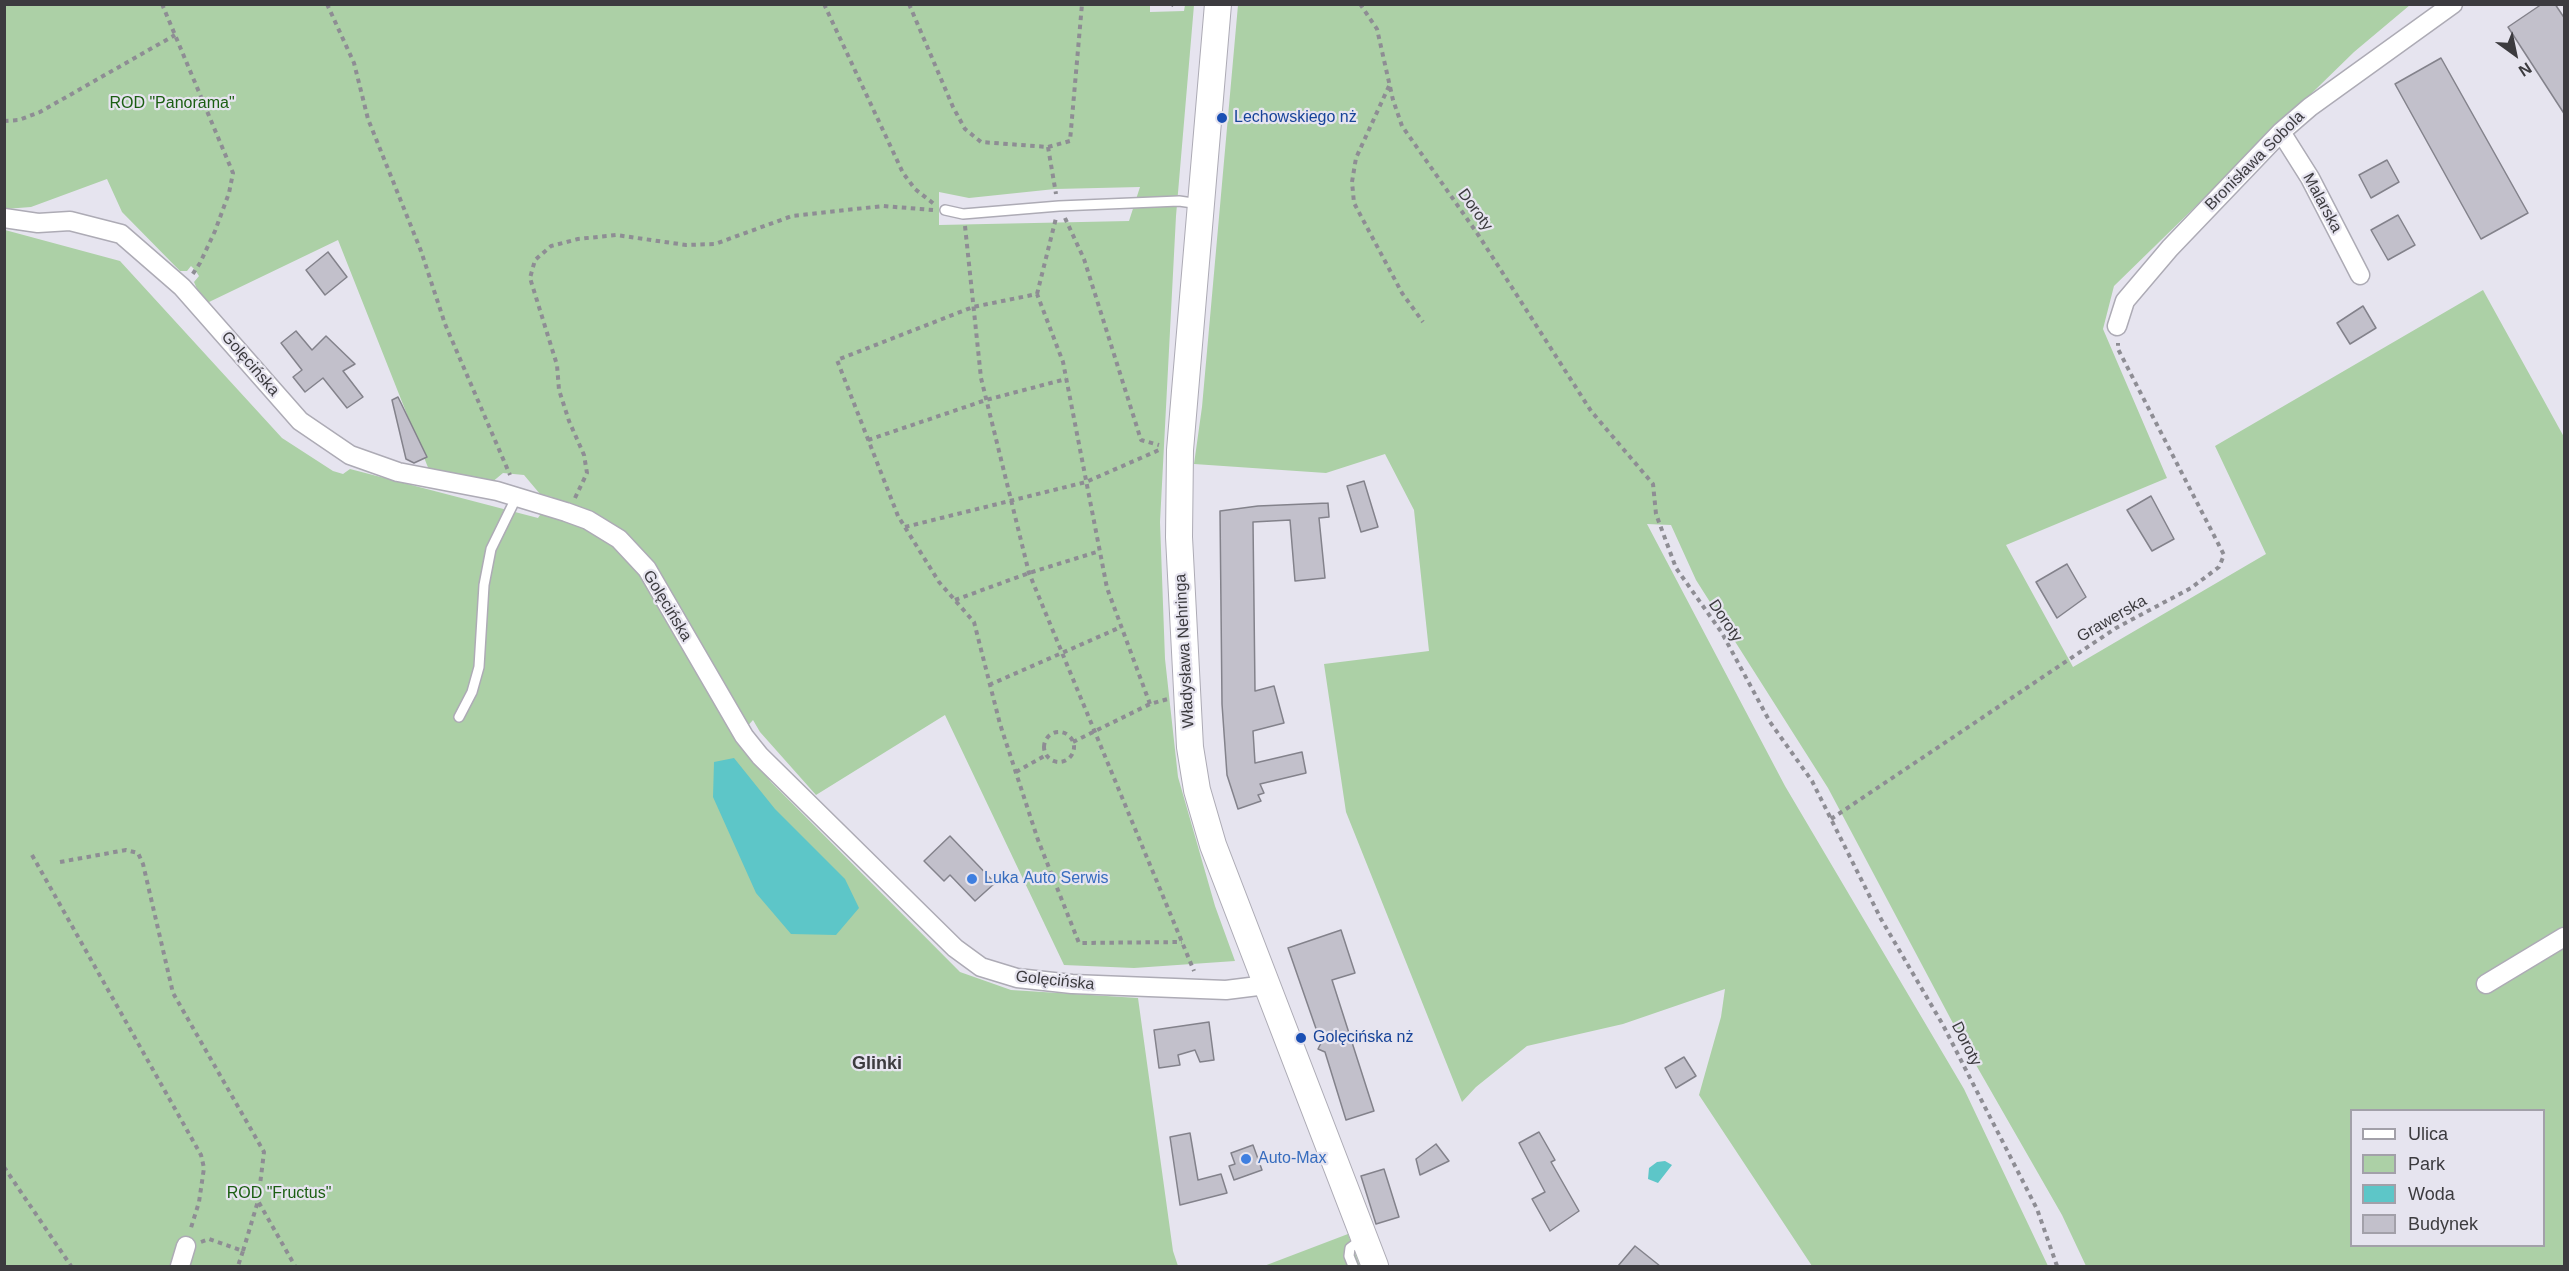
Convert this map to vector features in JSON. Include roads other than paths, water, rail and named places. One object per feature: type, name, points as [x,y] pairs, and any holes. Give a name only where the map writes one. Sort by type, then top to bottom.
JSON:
[{"type":"street","name":"Władysława Nehringa","points":[[1218,4],[1179,466],[1179,537],[1188,730],[1195,782],[1209,835],[1375,1266]]},
{"type":"street","name":"Bronisława Sobola","points":[[2117,326],[2125,301],[2162,257],[2281,132],[2310,107],[2453,4]]},
{"type":"street","name":"Malarska","points":[[2281,132],[2310,178],[2360,275]]},
{"type":"street","name":"Golęcińska","points":[[4,218],[38,223],[70,221],[121,234],[182,287],[300,421],[350,455],[398,472],[497,491],[566,512],[588,520],[619,538],[646,569],[744,736],[760,756],[955,948],[981,967],[1017,978],[1072,984],[1246,989],[1266,985]]},
{"type":"street","points":[[2486,984],[2565,937]]},
{"type":"street","points":[[180,1266],[186,1246]]},
{"type":"lane","points":[[945,210],[963,214],[1059,206],[1179,201],[1200,204]]},
{"type":"lane","points":[[459,717],[472,692],[479,668],[484,585],[491,549],[516,498]]},
{"type":"lane","points":[[1353,1266],[1350,1248],[1364,1237]]},
{"type":"water","points":[[734,758],[775,809],[845,879],[859,908],[836,935],[791,934],[756,893],[713,797],[714,762]]},
{"type":"water","points":[[1665,1161],[1672,1165],[1658,1183],[1648,1179],[1649,1168],[1657,1162]]},
{"type":"place","name":"Lechowskiego nż","points":[[1222,118]]},
{"type":"place","name":"Luka Auto Serwis","points":[[972,879]]},
{"type":"place","name":"Golęcińska nż","points":[[1301,1038]]},
{"type":"place","name":"Auto-Max","points":[[1246,1159]]},
{"type":"district","name":"Glinki","points":[[877,1064]]},
{"type":"park label","name":"ROD \"Panorama\"","points":[[172,104]]},
{"type":"park label","name":"ROD \"Fructus\"","points":[[279,1194]]}]
